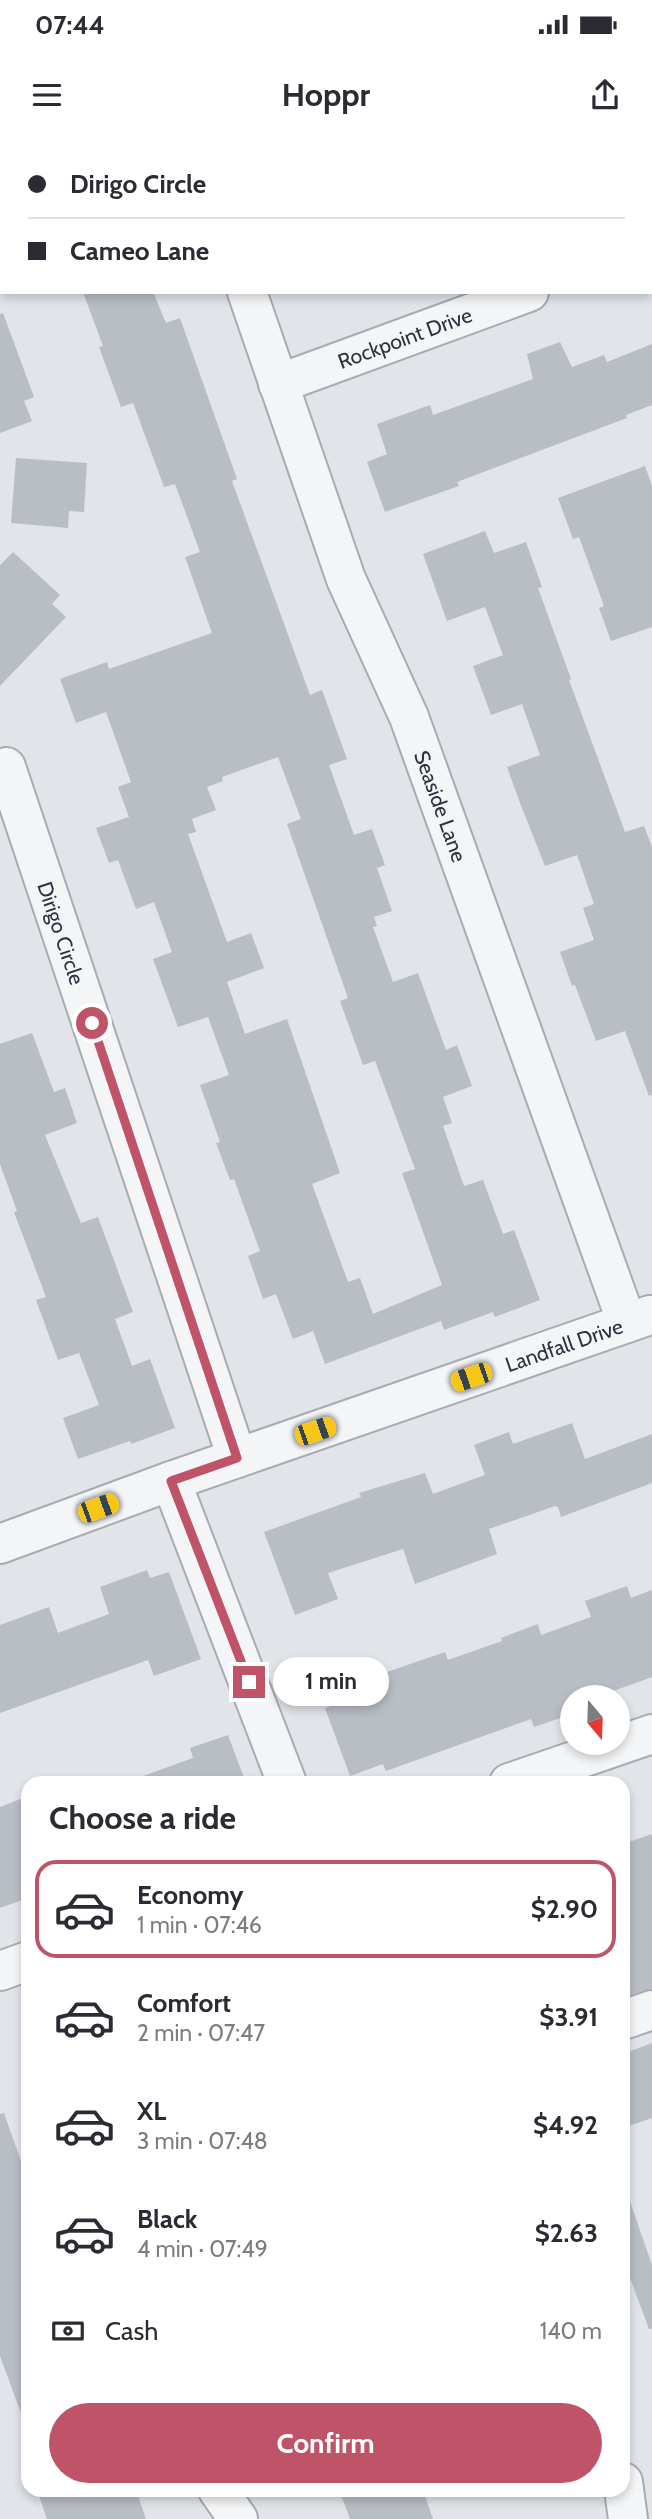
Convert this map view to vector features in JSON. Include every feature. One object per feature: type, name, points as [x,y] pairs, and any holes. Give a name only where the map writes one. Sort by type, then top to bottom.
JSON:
[{"type":"street","name":"Seaside Lane","points":[[248,294],[345,579],[409,717],[640,1319]]},
{"type":"street","name":"Rockpoint Drive","points":[[278,384],[524,294]]},
{"type":"street","name":"Dirigo Circle","points":[[6,767],[237,1458]]},
{"type":"street","name":"Landfall Drive","points":[[0,1544],[171,1481],[640,1319]]},
{"type":"street","points":[[171,1481],[284,1776]]},
{"type":"street","points":[[529,1776],[652,1734]]},
{"type":"street","points":[[630,2018],[652,2010]]},
{"type":"street","points":[[223,2497],[238,2519]]},
{"type":"street","points":[[625,2497],[628,2519]]},
{"type":"building","points":[[84,294],[154,294],[166,323],[180,318],[237,479],[232,481],[310,695],[322,690],[347,759],[329,765],[354,835],[372,829],[385,865],[377,868],[392,911],[374,917],[377,926],[373,927],[393,982],[418,973],[446,1050],[457,1045],[472,1086],[443,1097],[452,1123],[443,1126],[464,1186],[483,1180],[503,1234],[514,1230],[540,1300],[495,1317],[493,1312],[444,1330],[441,1321],[325,1364],[313,1331],[293,1339],[276,1294],[263,1299],[248,1256],[260,1251],[234,1179],[230,1180],[216,1143],[220,1142],[200,1085],[229,1075],[208,1017],[178,1027],[153,959],[172,952],[154,902],[136,909],[118,860],[109,863],[96,828],[129,817],[118,787],[131,782],[106,712],[76,723],[60,679],[107,662],[109,669],[212,633],[185,557],[200,552],[175,484],[164,487],[133,403],[121,407],[99,347],[103,346]],"holes":[[[278,757],[301,819],[287,824],[348,998],[340,1001],[363,1065],[375,1061],[415,1169],[402,1173],[442,1285],[373,1314],[360,1278],[348,1282],[312,1184],[340,1173],[287,1019],[245,1034],[227,982],[264,968],[251,933],[227,942],[188,834],[196,832],[192,819],[216,810],[207,787],[223,781],[222,777]]]},
{"type":"building","points":[[3,313],[34,397],[24,401],[32,421],[0,433],[0,314]]},
{"type":"building","points":[[560,342],[572,367],[604,355],[607,362],[652,344],[652,405],[626,415],[627,418],[457,482],[459,486],[385,512],[367,462],[387,454],[377,424],[430,405],[433,415],[533,379],[527,354]]},
{"type":"building","points":[[16,458],[87,463],[84,512],[69,511],[68,528],[11,523]]},
{"type":"building","points":[[645,466],[652,486],[652,627],[611,641],[599,608],[604,606],[579,537],[573,539],[558,498]]},
{"type":"building","points":[[485,531],[494,553],[526,542],[542,587],[538,588],[571,679],[569,680],[625,832],[644,826],[652,847],[652,1095],[649,1096],[625,1031],[596,1041],[560,952],[594,940],[583,908],[594,904],[577,855],[545,866],[520,803],[507,767],[540,755],[522,704],[491,715],[473,666],[503,655],[485,607],[447,621],[423,554]]},
{"type":"building","points":[[13,552],[60,595],[52,604],[66,617],[0,686],[0,565]]},
{"type":"building","points":[[32,1033],[54,1092],[65,1088],[77,1123],[45,1135],[81,1223],[98,1217],[133,1312],[115,1319],[132,1366],[150,1359],[175,1428],[78,1459],[63,1418],[99,1405],[79,1353],[58,1360],[36,1300],[46,1297],[14,1212],[17,1211],[0,1164],[0,1044]]},
{"type":"building","points":[[572,1423],[585,1459],[652,1434],[652,1483],[561,1517],[558,1507],[555,1506],[489,1529],[497,1554],[415,1584],[403,1549],[328,1573],[338,1599],[295,1615],[264,1532],[361,1497],[359,1493],[425,1473],[433,1494],[485,1475],[474,1445],[509,1432],[513,1444]]},
{"type":"building","points":[[147,1570],[150,1578],[169,1572],[201,1659],[154,1676],[148,1660],[0,1713],[0,1625],[49,1607],[58,1633],[109,1614],[100,1587]]},
{"type":"building","points":[[627,1586],[631,1598],[652,1590],[652,1677],[630,1685],[560,1685],[560,1718],[534,1727],[531,1719],[386,1771],[383,1764],[350,1776],[325,1708],[360,1696],[355,1683],[445,1652],[448,1660],[502,1641],[501,1638],[538,1624],[541,1635],[591,1617],[585,1601]]},
{"type":"building","points":[[228,1735],[243,1776],[143,1776],[193,1758],[190,1748]]},
{"type":"building","points":[[21,1799],[21,1900],[0,1908],[0,1807]]},
{"type":"building","points":[[652,1834],[652,1989],[630,1995],[630,1842]]},
{"type":"building","points":[[652,2043],[652,2118],[630,2126],[630,2051]]},
{"type":"building","points":[[4,2113],[21,2161],[21,2413],[0,2356],[0,2114]]},
{"type":"building","points":[[630,2202],[652,2265],[652,2329],[649,2329],[630,2278]]},
{"type":"building","points":[[39,2497],[138,2497],[146,2519],[47,2519]]},
{"type":"building","points":[[342,2497],[425,2497],[433,2519],[350,2519]]},
{"type":"route","points":[[92,1023],[237,1458],[171,1481],[249,1682]]}]
